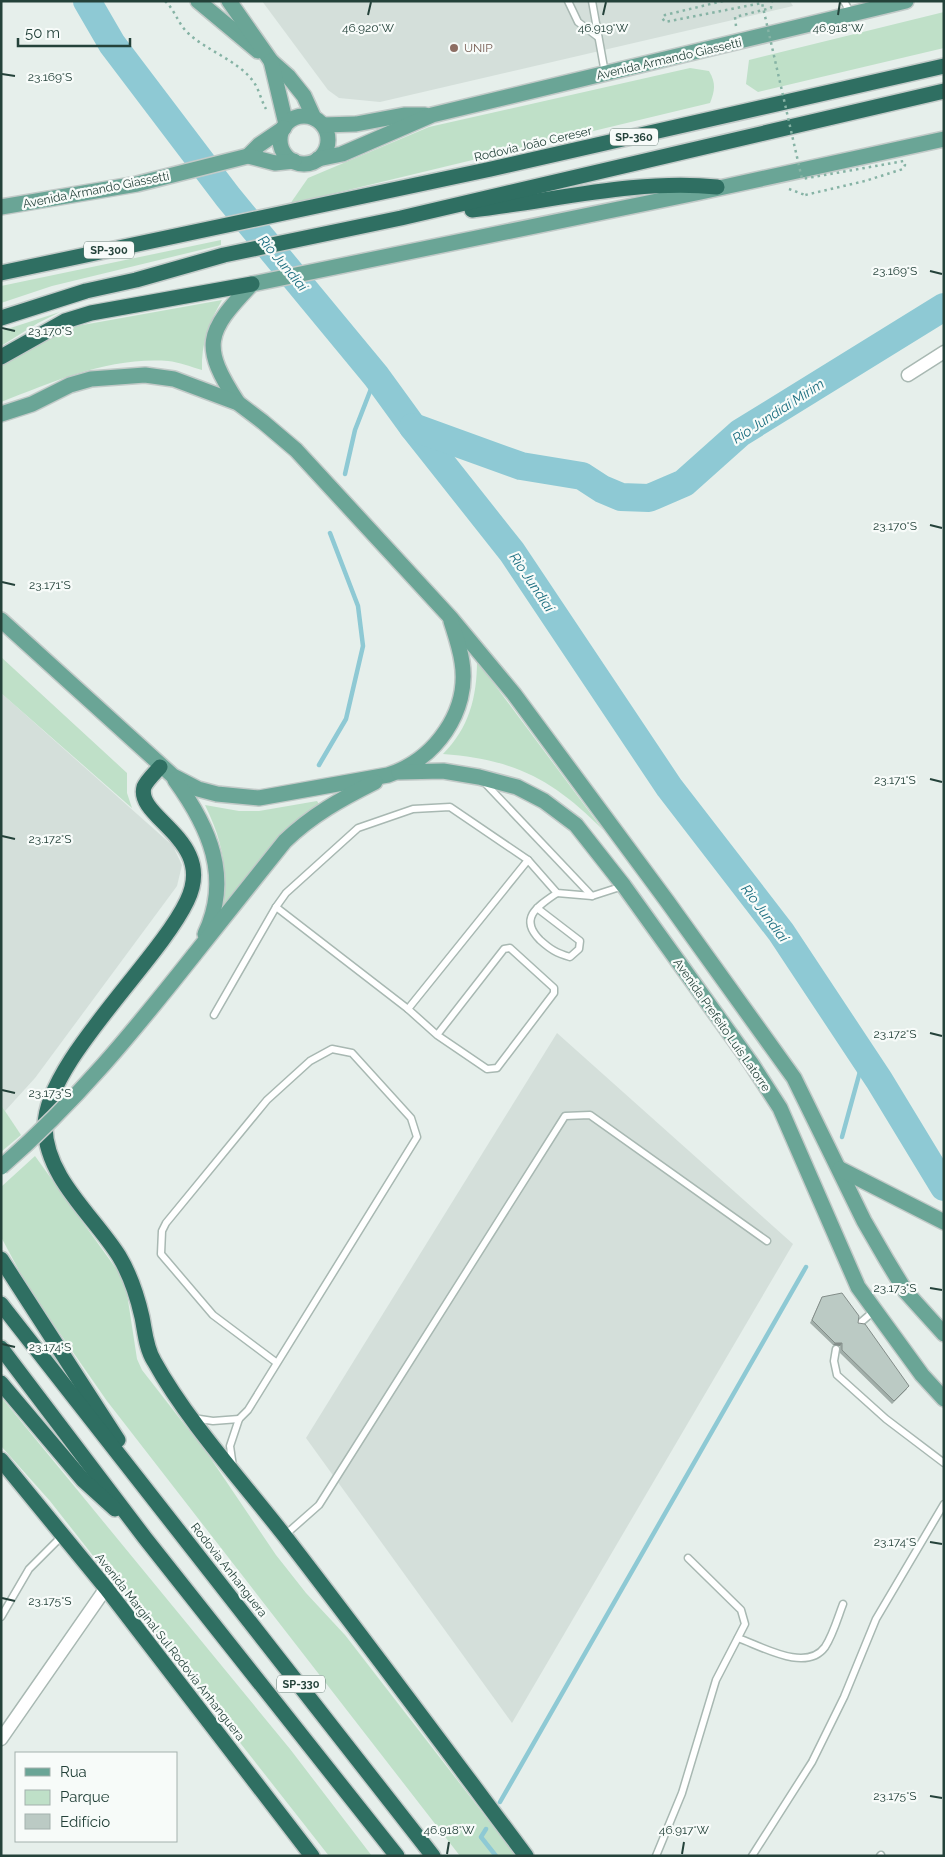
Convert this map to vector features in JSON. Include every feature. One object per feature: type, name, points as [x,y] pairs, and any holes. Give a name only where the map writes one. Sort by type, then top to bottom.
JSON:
[{"type":"highway","name":"Rodovia João Cereser","points":[[216,228],[323,206],[944,66]]},
{"type":"highway","name":"SP-360","points":[[1,318],[27,309],[224,255],[331,234],[944,91]]},
{"type":"highway","points":[[401,218],[513,205],[650,185],[682,184],[717,187]]},
{"type":"highway","name":"SP-300","points":[[1,273],[216,228]]},
{"type":"highway","points":[[1,357],[64,321],[91,313],[252,284]]},
{"type":"highway","points":[[166,772],[144,787],[144,797],[149,807],[182,842],[191,858],[194,872],[192,890],[186,904],[158,947],[76,1054],[57,1083],[45,1126],[51,1156],[62,1179],[118,1255],[133,1280],[148,1349],[153,1361],[192,1418],[284,1535],[526,1856]]},
{"type":"highway","points":[[1,1260],[166,1514]]},
{"type":"highway","name":"Rodovia Anhanguera","points":[[1,1304],[433,1856]]},
{"type":"highway","name":"SP-330","points":[[1,1348],[145,1538],[398,1856]]},
{"type":"highway","points":[[1,1383],[83,1480],[145,1538]]},
{"type":"highway","name":"Avenida Marginal Sul Rodovia Anhanguera","points":[[1,1460],[106,1588],[312,1856]]},
{"type":"main road","points":[[198,1],[271,61],[288,76],[304,96],[328,139],[327,147],[318,159],[302,164],[294,161],[283,151],[281,143],[282,128],[271,61],[229,1]]},
{"type":"main road","name":"Avenida Armando Giassetti","points":[[318,159],[342,154],[432,115],[605,75],[848,8],[906,1]]},
{"type":"main road","name":"Avenida Armando Giassetti","points":[[318,121],[356,124],[404,115],[432,115]]},
{"type":"main road","points":[[282,128],[297,117],[318,121]]},
{"type":"main road","name":"Avenida Armando Giassetti","points":[[245,157],[282,128]]},
{"type":"main road","points":[[944,138],[252,284],[225,312],[217,326],[213,343],[218,372],[238,403],[296,450],[450,617],[514,694],[731,988],[794,1078],[864,1221],[906,1292],[944,1334]]},
{"type":"main road","name":"Avenida Armando Giassetti","points":[[1,207],[137,184],[245,157],[275,163],[294,161]]},
{"type":"main road","points":[[1,423],[32,404],[70,385],[91,379],[145,375],[174,379],[238,403]]},
{"type":"main road","points":[[1,414],[32,404]]},
{"type":"main road","points":[[1,1167],[68,1105],[96,1075],[285,841],[325,808],[394,773],[438,742],[450,726],[462,689],[462,663],[450,617]]},
{"type":"main road","points":[[1,620],[166,772],[190,800],[206,830],[216,869],[215,908],[194,955]]},
{"type":"main road","name":"Avenida Prefeito Luís Latorre","points":[[166,772],[198,789],[217,794],[259,798],[394,773],[443,771],[517,788],[544,801],[576,825],[624,886],[751,1063],[780,1108],[843,1258],[858,1287],[922,1375],[944,1399]]},
{"type":"main road","points":[[840,1169],[944,1222]]},
{"type":"main road","points":[[900,1343],[944,1386]]},
{"type":"street","points":[[908,375],[942,357]]},
{"type":"street","points":[[1,1739],[106,1588]]},
{"type":"lane","points":[[568,1],[578,22],[598,37]]},
{"type":"lane","points":[[592,1],[605,75]]},
{"type":"lane","points":[[479,778],[592,896]]},
{"type":"lane","points":[[214,1015],[286,893],[358,828],[413,809],[450,807],[528,860],[558,893]]},
{"type":"lane","points":[[408,1009],[528,860]]},
{"type":"lane","points":[[537,908],[580,940],[579,949],[570,957],[554,953],[531,930],[530,922],[537,908],[558,893],[592,896],[624,886]]},
{"type":"lane","points":[[276,907],[408,1009],[437,1035],[486,1069],[497,1068],[554,993],[554,988],[510,948],[504,949],[437,1035]]},
{"type":"lane","points":[[234,1472],[230,1446],[239,1419],[248,1410],[417,1137],[411,1118],[352,1053],[332,1050],[310,1061],[267,1100],[162,1231],[160,1254],[213,1315],[277,1363]]},
{"type":"lane","points":[[284,1535],[319,1505],[565,1116],[590,1115],[767,1241]]},
{"type":"lane","points":[[860,1323],[875,1310]]},
{"type":"lane","points":[[836,1349],[834,1361],[837,1375],[886,1419],[944,1463]]},
{"type":"lane","points":[[192,1418],[212,1420],[239,1419]]},
{"type":"lane","points":[[752,1856],[812,1762],[844,1697],[876,1619],[944,1504]]},
{"type":"lane","points":[[1,1617],[29,1569],[63,1535]]},
{"type":"lane","points":[[656,1856],[682,1793],[716,1680],[745,1624],[741,1610],[688,1558]]},
{"type":"lane","points":[[738,1638],[788,1656],[805,1659],[814,1657],[825,1646],[843,1604]]},
{"type":"path","points":[[165,1],[171,6],[185,30],[203,46],[234,64],[253,81],[270,114],[282,128]]},
{"type":"path","points":[[723,1],[662,18],[665,22],[759,2],[762,3],[802,180],[904,161],[903,169],[866,181],[805,195]]},
{"type":"path","points":[[741,31],[735,25],[735,17],[771,8],[772,1]]},
{"type":"shaded area","name":"UNIP","points":[[262,1],[790,1],[793,6],[380,102],[339,98],[328,90]]},
{"type":"shaded area","points":[[1,693],[173,846],[182,865],[177,886],[35,1078],[5,1111],[1,1105]]},
{"type":"shaded area","points":[[557,1033],[793,1244],[512,1723],[306,1438]]},
{"type":"green space","points":[[944,12],[944,48],[758,92],[746,84],[749,60]]},
{"type":"green space","points":[[690,68],[709,71],[714,87],[710,103],[290,204],[308,178],[429,127]]},
{"type":"green space","points":[[221,240],[221,245],[52,286],[1,303],[1,286]]},
{"type":"green space","points":[[222,300],[213,317],[204,342],[202,370],[168,361],[124,363],[83,372],[1,402],[1,366],[52,335],[77,326]]},
{"type":"green space","points":[[60,312],[38,323],[1,346],[1,331]]},
{"type":"green space","points":[[1,657],[127,773],[127,793],[132,808],[1,693]]},
{"type":"green space","points":[[477,661],[603,830],[550,785],[531,775],[491,761],[443,754],[459,734],[470,711],[477,674]]},
{"type":"green space","points":[[317,801],[319,804],[303,816],[265,854],[221,914],[224,884],[223,858],[216,832],[205,805],[239,811],[259,811]]},
{"type":"green space","points":[[1,1105],[21,1135],[1,1152]]},
{"type":"green space","points":[[35,1156],[125,1281],[137,1359],[142,1370],[209,1456],[276,1555],[306,1593],[345,1635],[516,1856],[460,1856],[107,1401],[29,1289],[1,1237],[1,1187]]},
{"type":"green space","points":[[1,1397],[290,1749],[372,1856],[329,1856],[50,1501],[1,1446]]},
{"type":"building","points":[[842,1293],[859,1316],[858,1323],[865,1324],[909,1386],[894,1401],[842,1350],[842,1343],[835,1343],[812,1320],[822,1297]]},
{"type":"waterway","name":"Rio Jundiaí","points":[[87,1],[112,44],[228,197],[376,376],[413,427],[512,552],[669,787],[781,932],[879,1080],[944,1187]]},
{"type":"waterway","name":"Rio Jundiaí Mirim","points":[[413,427],[521,466],[582,476],[602,489],[621,497],[649,498],[684,483],[740,433],[944,307]]},
{"type":"waterway","points":[[345,474],[355,430],[376,376]]},
{"type":"waterway","points":[[319,765],[346,719],[363,646],[358,606],[330,533]]},
{"type":"waterway","points":[[842,1137],[864,1057]]},
{"type":"waterway","points":[[500,1802],[806,1267]]},
{"type":"waterway","points":[[486,1829],[481,1837],[496,1856]]},
{"type":"place","name":"UNIP","points":[[454,48]]}]
